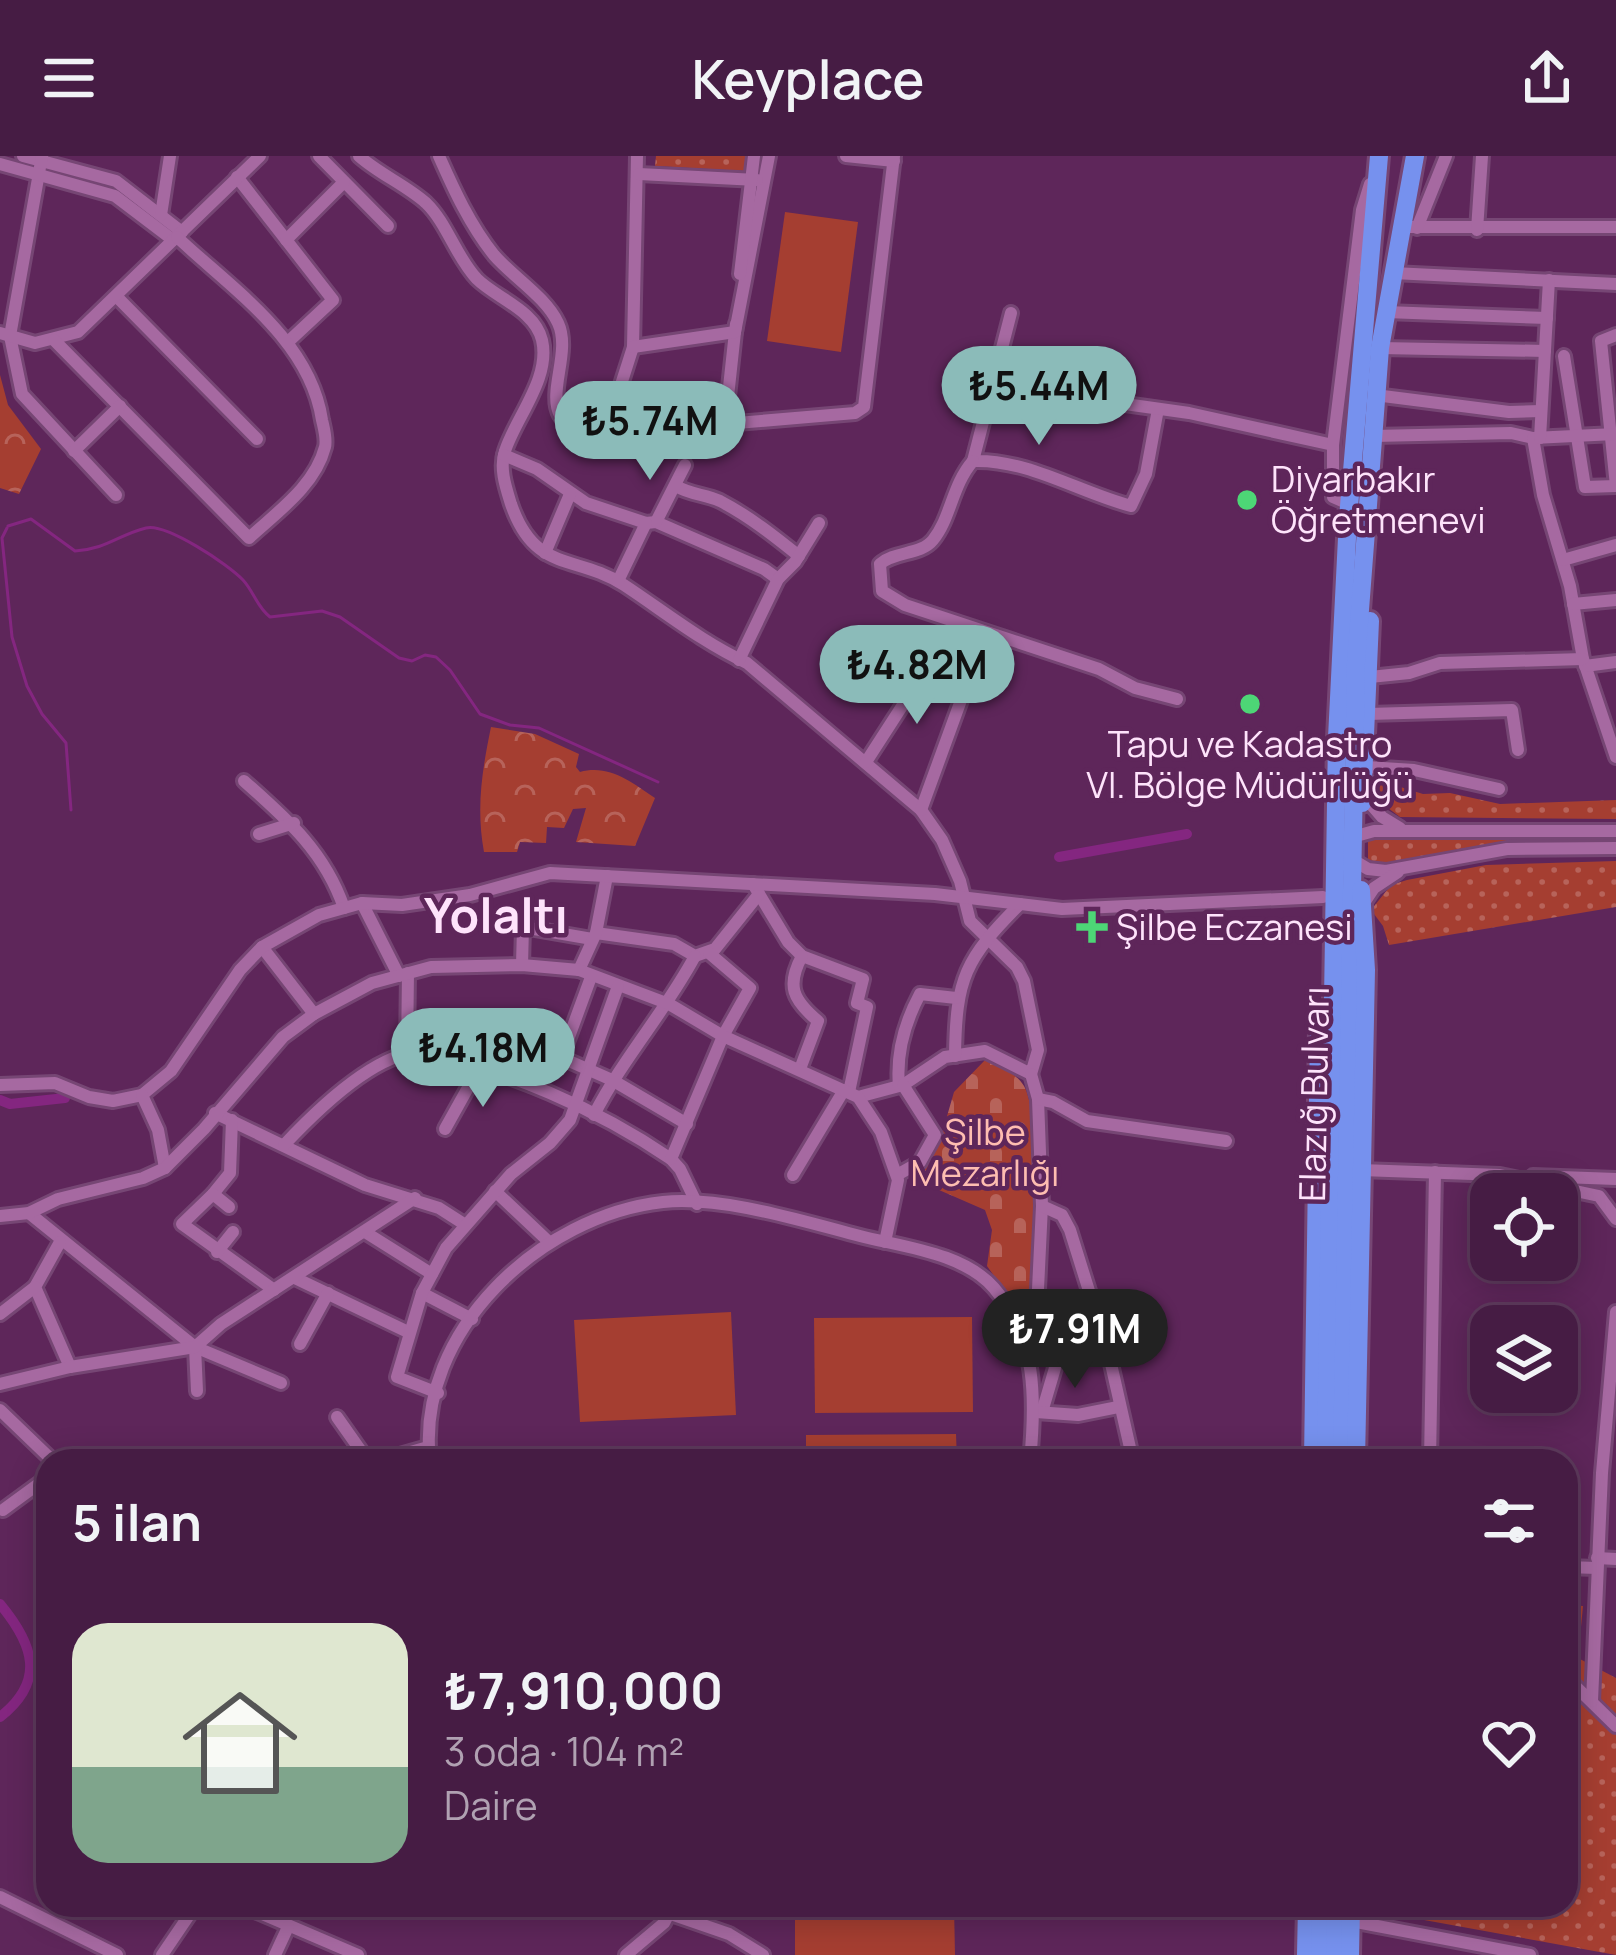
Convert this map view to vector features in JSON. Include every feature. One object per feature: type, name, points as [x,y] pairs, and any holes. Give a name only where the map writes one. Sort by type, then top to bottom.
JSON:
[{"type":"highway","name":"Elazığ Bulvarı","points":[[1342,1449],[1354,862],[1348,838],[1358,789],[1356,546],[1349,504],[1382,156]]},
{"type":"highway","name":"Elazığ Bulvarı","points":[[1326,1449],[1330,1154],[1348,838],[1356,546],[1373,436],[1380,348],[1393,273],[1409,228],[1415,156]]},
{"type":"highway","points":[[1356,546],[1371,602],[1366,767],[1358,789]]},
{"type":"highway","points":[[1313,1449],[1330,680],[1336,595],[1356,546]]},
{"type":"highway","points":[[1354,862],[1366,970],[1356,1449]]},
{"type":"highway","points":[[1316,1220],[1330,1154]]},
{"type":"highway","points":[[1306,1955],[1311,1917]]},
{"type":"highway","points":[[1314,1917],[1320,1955]]},
{"type":"highway","points":[[1335,1955],[1336,1917]]},
{"type":"highway","points":[[1350,1955],[1351,1917]]},
{"type":"street","points":[[23,156],[115,196],[177,236]]},
{"type":"street","points":[[161,215],[170,156]]},
{"type":"street","points":[[5,335],[35,343],[78,332],[260,156]]},
{"type":"street","points":[[320,156],[388,226]]},
{"type":"street","points":[[358,156],[427,203],[471,273],[537,329],[543,344],[541,366],[504,455],[504,477],[523,531],[545,553],[567,566],[618,581],[715,649],[739,660],[921,810],[942,840],[960,881],[970,921],[1024,981],[1038,1050],[1031,1074],[1038,1099],[1042,1206],[1039,1289],[1055,1368],[1038,1412],[1032,1449]]},
{"type":"street","points":[[439,156],[490,250],[554,314],[562,344],[556,414],[567,427],[581,430],[600,417],[618,394],[633,347],[637,156]]},
{"type":"street","points":[[754,156],[758,180]]},
{"type":"street","points":[[769,156],[758,180],[725,424],[855,413],[864,407],[894,158],[846,156]]},
{"type":"street","points":[[1349,504],[1333,497],[1334,445],[1362,210],[1382,156]]},
{"type":"street","points":[[1446,156],[1409,228],[1616,227]]},
{"type":"street","points":[[1477,230],[1482,156]]},
{"type":"street","points":[[0,164],[41,164],[116,181],[161,215],[177,236],[289,341],[319,399],[326,444],[302,489],[249,538],[54,340]]},
{"type":"street","points":[[41,164],[5,335],[22,394],[116,496]]},
{"type":"street","points":[[639,174],[758,180]]},
{"type":"street","points":[[237,177],[333,300],[289,341]]},
{"type":"street","points":[[286,240],[344,182]]},
{"type":"street","points":[[1393,273],[1616,284]]},
{"type":"street","points":[[1549,280],[1536,438],[1543,495],[1563,560],[1584,662],[1610,709],[1616,757]]},
{"type":"street","points":[[117,297],[256,439]]},
{"type":"street","points":[[1386,311],[1547,318]]},
{"type":"street","points":[[1011,313],[973,461],[960,475],[934,540],[888,557],[880,565],[882,591],[905,605],[1177,699]]},
{"type":"street","points":[[633,347],[736,332]]},
{"type":"street","points":[[1564,356],[1585,488],[1616,486],[1601,341],[1616,335]]},
{"type":"street","points":[[1380,348],[1545,352]]},
{"type":"street","points":[[990,385],[1158,409],[1334,445]]},
{"type":"street","points":[[1375,395],[1509,412],[1541,411]]},
{"type":"street","points":[[74,451],[120,406]]},
{"type":"street","points":[[973,461],[1018,466],[1052,476],[1086,494],[1131,506],[1146,474],[1158,409]]},
{"type":"street","points":[[1373,436],[1612,434]]},
{"type":"street","points":[[504,455],[537,469],[570,494],[764,569],[778,579]]},
{"type":"street","points":[[618,581],[685,465]]},
{"type":"street","points":[[676,486],[694,496],[713,497],[800,556]]},
{"type":"street","points":[[545,553],[570,494]]},
{"type":"street","points":[[739,660],[778,579],[800,556],[819,523]]},
{"type":"street","points":[[1563,560],[1616,545]]},
{"type":"street","points":[[1573,604],[1616,600]]},
{"type":"street","points":[[921,810],[976,659]]},
{"type":"street","points":[[1370,676],[1409,673],[1440,663],[1616,662]]},
{"type":"street","points":[[866,762],[928,666]]},
{"type":"street","points":[[1369,714],[1512,710],[1518,751]]},
{"type":"street","points":[[1366,767],[1414,770],[1499,789]]},
{"type":"street","points":[[244,781],[294,823],[335,880],[344,908]]},
{"type":"street","points":[[1358,789],[1382,817],[1406,830]]},
{"type":"street","points":[[259,834],[294,823]]},
{"type":"street","points":[[1348,838],[1406,830],[1616,832]]},
{"type":"street","points":[[1354,862],[1368,869],[1404,868],[1507,849],[1616,848]]},
{"type":"street","points":[[1362,906],[1374,888],[1404,868]]},
{"type":"street","points":[[0,1085],[55,1083],[113,1101],[142,1095],[171,1071],[240,970],[262,946],[319,915],[362,903],[402,905],[470,895],[550,873],[756,889],[962,897],[1062,909],[1323,898]]},
{"type":"street","points":[[562,1056],[607,876]]},
{"type":"street","points":[[594,1115],[612,1080],[702,954],[756,889]]},
{"type":"street","points":[[756,889],[788,942],[802,956],[863,979],[856,1003],[867,1007],[850,1093],[793,1175]]},
{"type":"street","points":[[362,903],[403,974],[406,1052]]},
{"type":"street","points":[[955,1056],[956,998],[985,939],[1020,904]]},
{"type":"street","points":[[522,965],[523,927],[674,944],[702,954],[750,988],[723,1036],[670,1160]]},
{"type":"street","points":[[262,946],[314,1014]]},
{"type":"street","points":[[800,1070],[818,1022],[797,1004],[792,992],[791,982],[802,956]]},
{"type":"street","points":[[2,1214],[29,1213],[58,1198],[143,1178],[165,1168],[283,1037],[372,982],[431,967],[522,965],[585,973],[669,1004],[723,1036],[850,1093],[880,1132],[897,1175],[885,1242]]},
{"type":"street","points":[[438,1393],[397,1377],[422,1293],[464,1224],[571,1120],[617,986]]},
{"type":"street","points":[[897,1175],[920,1162],[935,1135],[901,1085],[897,1069],[907,1020],[920,994],[956,998]]},
{"type":"street","points":[[526,1042],[588,1067],[687,1124]]},
{"type":"street","points":[[531,1084],[542,1048]]},
{"type":"street","points":[[284,1145],[312,1114],[406,1052],[449,1058],[531,1084],[594,1115],[670,1160],[680,1169],[697,1204]]},
{"type":"street","points":[[850,1093],[901,1085],[945,1058],[986,1052],[1031,1074]]},
{"type":"street","points":[[445,1130],[479,1068]]},
{"type":"street","points":[[142,1095],[158,1130],[165,1168]]},
{"type":"street","points":[[1038,1099],[1087,1121],[1226,1142]]},
{"type":"street","points":[[215,1113],[364,1185],[415,1198],[464,1224]]},
{"type":"street","points":[[232,1120],[230,1173],[182,1224],[274,1290]]},
{"type":"street","points":[[1361,1169],[1470,1174]]},
{"type":"street","points":[[1430,1449],[1436,1172]]},
{"type":"street","points":[[1578,1178],[1616,1179]]},
{"type":"street","points":[[495,1191],[549,1243]]},
{"type":"street","points":[[1578,1191],[1600,1196],[1616,1220]]},
{"type":"street","points":[[213,1194],[229,1208]]},
{"type":"street","points":[[0,1384],[70,1367],[195,1347],[221,1324],[415,1198]]},
{"type":"street","points":[[430,1449],[444,1372],[491,1292],[566,1231],[664,1202],[722,1205],[885,1242],[972,1270],[993,1286],[1016,1321],[1029,1354],[1038,1412]]},
{"type":"street","points":[[1042,1206],[1062,1215],[1070,1230],[1109,1355],[1130,1449]]},
{"type":"street","points":[[29,1213],[195,1347],[281,1383]]},
{"type":"street","points":[[217,1252],[232,1232]]},
{"type":"street","points":[[365,1232],[432,1274]]},
{"type":"street","points":[[0,1315],[34,1287],[60,1242]]},
{"type":"street","points":[[295,1278],[408,1332]]},
{"type":"street","points":[[34,1287],[70,1367]]},
{"type":"street","points":[[300,1344],[328,1293]]},
{"type":"street","points":[[422,1293],[472,1319]]},
{"type":"street","points":[[1592,1701],[1616,1312]]},
{"type":"street","points":[[195,1347],[197,1391]]},
{"type":"street","points":[[1038,1412],[1078,1415],[1118,1407]]},
{"type":"street","points":[[0,1410],[41,1449]]},
{"type":"street","points":[[337,1417],[360,1449]]},
{"type":"street","points":[[3,1510],[36,1487]]},
{"type":"street","points":[[1578,1565],[1616,1558]]},
{"type":"street","points":[[1578,1688],[1616,1726]]},
{"type":"street","points":[[0,1915],[3,1898],[36,1914]]},
{"type":"street","points":[[41,1917],[117,1955]]},
{"type":"street","points":[[161,1955],[188,1917]]},
{"type":"street","points":[[267,1917],[358,1955]]},
{"type":"street","points":[[626,1955],[665,1917]]},
{"type":"street","points":[[689,1917],[763,1955]]},
{"type":"street","points":[[1367,1917],[1530,1955]]},
{"type":"street","points":[[275,1955],[288,1927]]},
{"type":"green space","points":[[656,156],[747,156],[745,171],[655,166]]},
{"type":"green space","points":[[785,212],[858,222],[841,352],[767,341]]},
{"type":"green space","points":[[0,375],[8,405],[41,449],[19,494],[0,488]]},
{"type":"green space","points":[[491,727],[535,734],[579,754],[576,767],[580,772],[610,772],[655,798],[635,846],[576,842],[586,808],[573,809],[564,828],[547,827],[546,843],[520,842],[517,852],[484,852],[481,790]]},
{"type":"green space","points":[[1378,780],[1423,794],[1450,793],[1500,804],[1616,800],[1616,819],[1400,817],[1380,802]]},
{"type":"green space","points":[[1616,836],[1616,840],[1498,842],[1393,866],[1368,863],[1368,838]]},
{"type":"green space","points":[[1616,861],[1616,907],[1389,945],[1371,910],[1391,885],[1407,880],[1486,865]]},
{"type":"green space","name":"Şilbe Mezarlığı","points":[[987,1058],[1021,1081],[1030,1103],[1039,1319],[1026,1321],[987,1266],[992,1230],[985,1210],[923,1183],[954,1092]]},
{"type":"green space","points":[[731,1312],[736,1415],[580,1422],[574,1320]]},
{"type":"green space","points":[[972,1317],[973,1412],[815,1413],[814,1318]]},
{"type":"green space","points":[[956,1434],[957,1449],[806,1449],[806,1435]]},
{"type":"green space","points":[[1578,1606],[1583,1606],[1578,1658]]},
{"type":"green space","points":[[1578,1658],[1616,1678],[1616,1955],[1407,1917],[1578,1917]]},
{"type":"green space","points":[[795,1917],[954,1917],[955,1955],[795,1955]]},
{"type":"waterway","points":[[8,526],[31,519],[75,551],[96,548],[146,528],[167,532],[235,573],[270,617],[322,611],[340,617],[399,658],[436,657],[480,714],[510,725],[539,728],[658,782]]},
{"type":"waterway","points":[[7,528],[2,538],[12,637],[27,686],[66,743],[71,810]]},
{"type":"waterway","points":[[1059,857],[1187,834]]},
{"type":"waterway","points":[[0,1100],[10,1104],[65,1098]]},
{"type":"waterway","points":[[0,1604],[21,1634],[30,1662],[24,1690],[0,1717]]},
{"type":"place","name":"Diyarbakır Öğretmenevi","points":[[1247,500]]},
{"type":"place","name":"Tapu ve Kadastro VI. Bölge Müdürlüğü","points":[[1250,704]]},
{"type":"place","name":"Şilbe Eczanesi","points":[[1092,927]]},
{"type":"district","name":"Yolaltı","points":[[496,916]]}]
